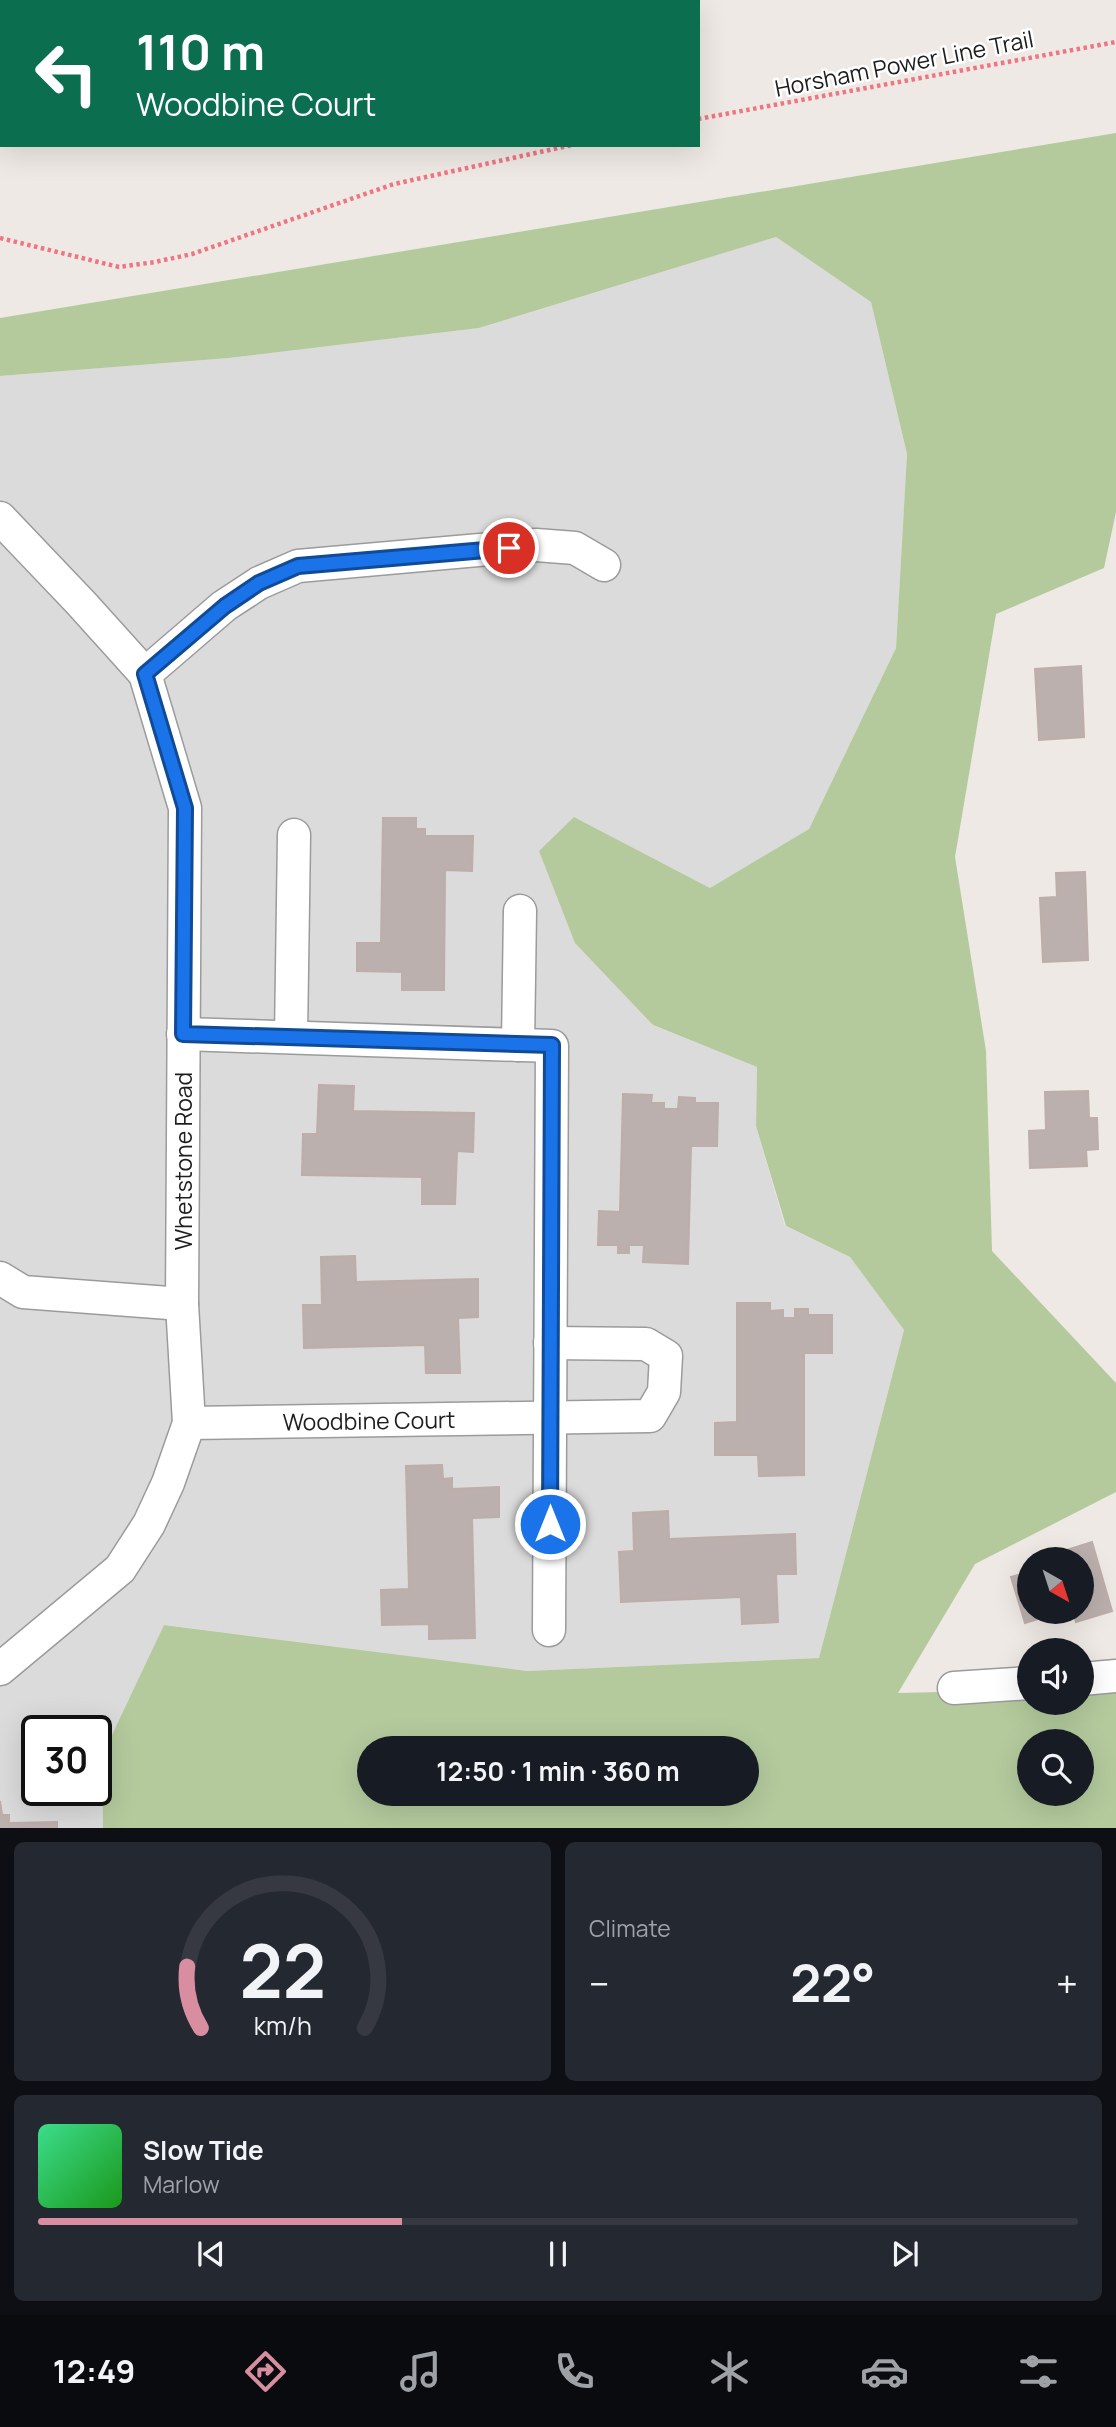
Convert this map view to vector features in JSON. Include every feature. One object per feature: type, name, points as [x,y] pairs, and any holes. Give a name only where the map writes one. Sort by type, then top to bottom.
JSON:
[{"type":"street","name":"Whetstone Road","points":[[0,1669],[120,1569],[149,1524],[168,1483],[189,1423],[182,1304],[185,808],[145,674],[1,520]]},
{"type":"street","points":[[145,674],[225,606],[259,583],[298,566],[536,545],[575,548],[604,565]]},
{"type":"street","points":[[291,1037],[294,835]]},
{"type":"street","points":[[518,1045],[520,911]]},
{"type":"street","points":[[183,1034],[552,1045],[549,1630]]},
{"type":"street","points":[[0,1278],[23,1292],[182,1304]]},
{"type":"street","name":"Woodbine Court","points":[[189,1423],[650,1416],[664,1392],[666,1356],[646,1344],[550,1343]]},
{"type":"street","points":[[1094,1678],[1116,1676]]},
{"type":"street","points":[[954,1688],[1017,1683]]},
{"type":"path","name":"Horsham Power Line Trail","points":[[700,119],[1116,41]]},
{"type":"path","points":[[0,238],[120,267],[155,262],[192,254],[394,184],[563,147]]},
{"type":"shaded area","points":[[776,237],[871,302],[907,454],[896,648],[809,829],[710,888],[574,817],[652,1025],[757,1067],[756,1126],[785,1226],[850,1257],[904,1330],[819,1658],[527,1671],[165,1625],[112,1735],[112,1715],[21,1715],[21,1806],[103,1806],[103,1828],[0,1828],[0,376],[229,358],[479,328]]},
{"type":"green space","points":[[1116,133],[1116,512],[1104,568],[996,614],[955,857],[986,1051],[992,1251],[1116,1383],[1116,1492],[975,1564],[898,1693],[1017,1690],[1017,1715],[1094,1715],[1094,1689],[1116,1688],[1116,1828],[103,1828],[103,1806],[112,1806],[112,1735],[164,1625],[527,1671],[819,1658],[904,1330],[850,1257],[786,1226],[756,1126],[757,1067],[653,1025],[575,943],[539,851],[574,817],[710,888],[809,829],[896,648],[907,454],[871,302],[776,237],[479,328],[229,358],[0,376],[0,318]]},
{"type":"building","points":[[1081,666],[1084,737],[1039,740],[1035,669]]},
{"type":"building","points":[[383,818],[416,818],[416,829],[425,829],[425,836],[473,836],[472,871],[445,870],[444,990],[402,990],[402,972],[357,971],[357,943],[381,943]]},
{"type":"building","points":[[1085,872],[1088,960],[1043,962],[1040,898],[1057,897],[1056,873]]},
{"type":"building","points":[[319,1085],[354,1086],[353,1111],[474,1113],[473,1152],[457,1151],[455,1204],[422,1204],[422,1177],[302,1175],[303,1134],[317,1134]]},
{"type":"building","points":[[1088,1091],[1089,1118],[1097,1118],[1098,1149],[1086,1150],[1087,1166],[1030,1168],[1029,1131],[1046,1130],[1045,1092]]},
{"type":"building","points":[[623,1094],[652,1095],[651,1103],[664,1103],[664,1109],[678,1109],[679,1097],[695,1098],[695,1103],[718,1103],[717,1146],[691,1146],[688,1264],[643,1262],[644,1245],[629,1245],[629,1253],[618,1253],[618,1245],[598,1245],[599,1211],[620,1212]]},
{"type":"building","points":[[355,1256],[356,1282],[478,1279],[478,1317],[458,1318],[460,1373],[426,1373],[425,1345],[304,1348],[303,1305],[322,1305],[321,1257]]},
{"type":"building","points":[[737,1303],[770,1303],[770,1311],[783,1310],[783,1318],[795,1318],[795,1309],[808,1309],[808,1315],[832,1315],[832,1353],[804,1353],[804,1475],[759,1476],[758,1455],[715,1455],[715,1423],[737,1422]]},
{"type":"building","points":[[442,1465],[443,1479],[452,1478],[452,1489],[499,1487],[499,1517],[472,1518],[475,1638],[429,1639],[429,1624],[382,1625],[381,1590],[409,1589],[406,1466]]},
{"type":"building","points":[[668,1511],[669,1539],[795,1534],[796,1574],[776,1574],[778,1622],[742,1624],[741,1597],[621,1602],[619,1552],[634,1551],[633,1513]]},
{"type":"building","points":[[1092,1542],[1093,1547],[1076,1547]]},
{"type":"building","points":[[1094,1549],[1112,1611],[1094,1616]]},
{"type":"building","points":[[1017,1575],[1017,1597],[1011,1577]]},
{"type":"building","points":[[0,1801],[2,1815],[9,1815],[9,1823],[57,1822],[57,1828],[0,1828]]},
{"type":"route","points":[[509,548],[298,566],[259,583],[225,606],[145,674],[185,808],[183,1034],[552,1045],[550,1524]]}]
